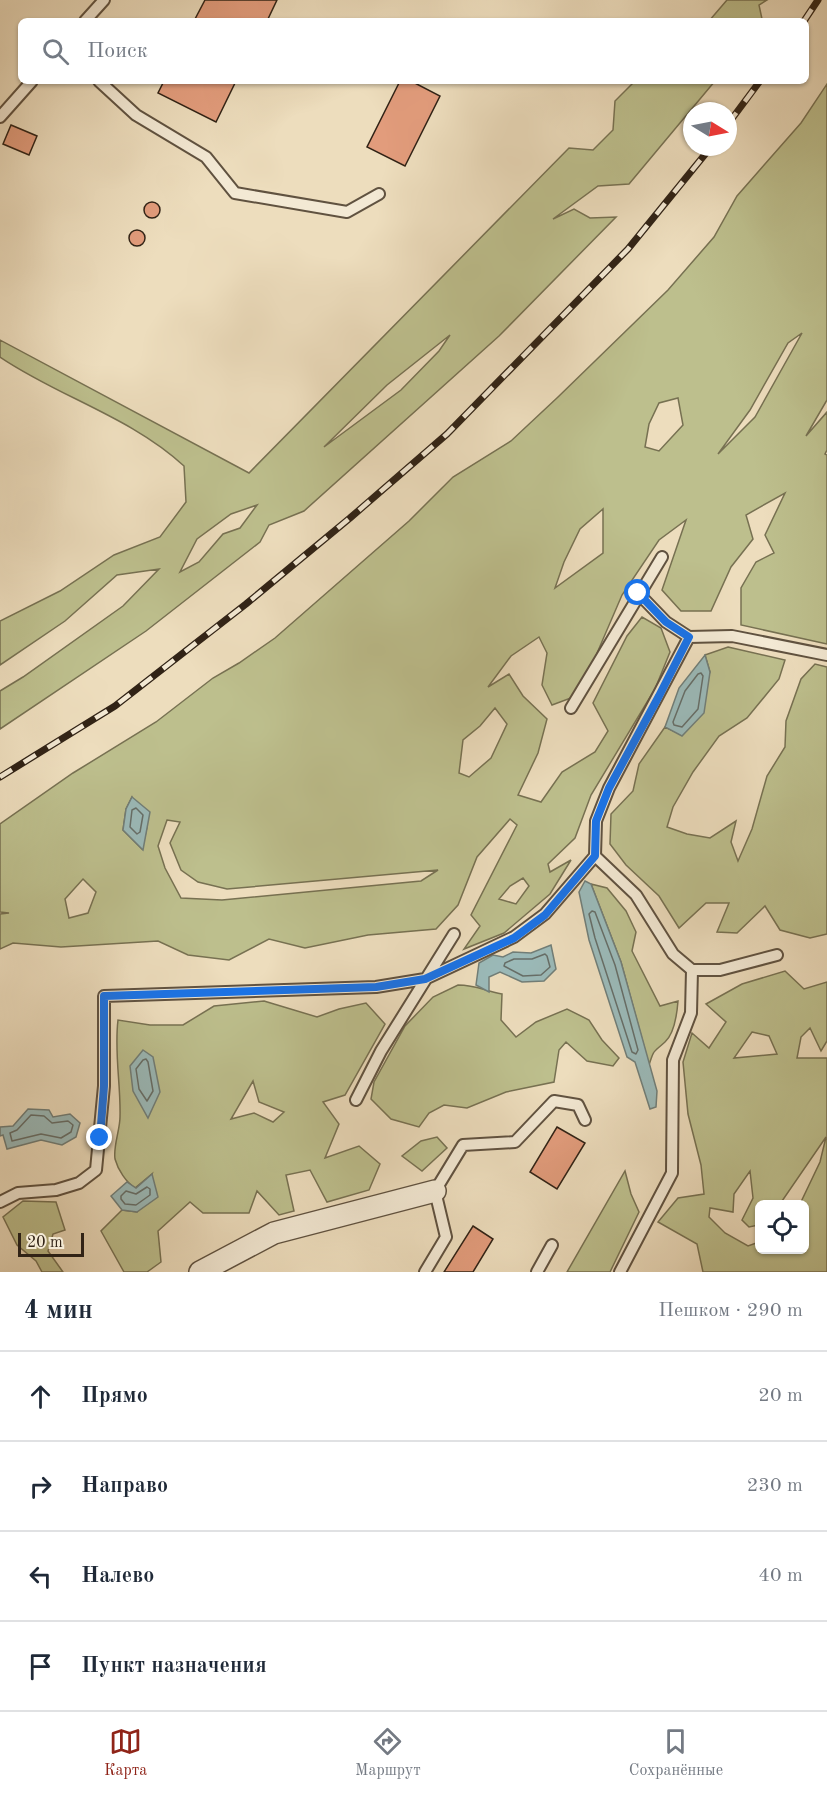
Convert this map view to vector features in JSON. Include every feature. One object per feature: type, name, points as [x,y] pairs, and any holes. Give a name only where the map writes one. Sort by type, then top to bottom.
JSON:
[{"type":"street","points":[[200,1272],[274,1233],[435,1191]]},
{"type":"lane","points":[[88,18],[104,0]]},
{"type":"lane","points":[[0,117],[29,84]]},
{"type":"lane","points":[[102,84],[136,115],[206,157],[235,193],[347,212],[379,194]]},
{"type":"lane","points":[[571,708],[638,593],[662,557]]},
{"type":"lane","points":[[638,593],[666,622],[689,637],[732,636],[827,655]]},
{"type":"lane","points":[[0,1202],[18,1193],[56,1190],[79,1183],[96,1170],[104,1086],[104,996],[376,987],[425,979],[514,938],[545,915],[595,856],[596,821],[609,788],[689,637]]},
{"type":"lane","points":[[595,856],[636,894],[673,954],[692,970],[720,970],[777,956]]},
{"type":"lane","points":[[356,1100],[381,1051],[454,934]]},
{"type":"lane","points":[[620,1272],[672,1173],[674,1060],[692,1013],[692,970]]},
{"type":"lane","points":[[425,1272],[446,1237],[435,1191],[463,1145],[515,1142],[554,1101],[578,1105],[585,1120]]},
{"type":"lane","points":[[537,1272],[552,1245]]},
{"type":"green space","points":[[727,0],[767,0],[759,5],[762,18],[712,18]]},
{"type":"green space","points":[[632,84],[712,84],[697,102],[683,102],[683,119],[629,184],[598,186],[553,219],[574,209],[590,218],[616,217],[499,336],[304,511],[269,525],[260,542],[146,631],[0,729],[0,691],[123,606],[159,569],[117,575],[65,621],[0,665],[0,621],[60,591],[114,555],[160,537],[186,502],[184,466],[141,434],[0,357],[0,340],[249,473],[569,148],[593,150],[613,130],[615,101]],"holes":[[[450,335],[439,351],[401,390],[324,447],[387,385]],[[257,505],[240,528],[223,534],[199,562],[180,572],[197,539],[231,514]]]},
{"type":"green space","points":[[827,84],[827,400],[806,436],[827,412],[827,450],[825,454],[827,455],[827,644],[741,625],[741,588],[756,562],[774,553],[765,535],[785,493],[746,515],[753,539],[731,567],[711,611],[681,611],[662,590],[686,520],[659,540],[622,595],[579,695],[552,705],[542,685],[547,653],[539,637],[511,656],[488,687],[509,674],[523,696],[547,719],[538,753],[518,795],[541,802],[562,772],[595,752],[608,731],[593,703],[627,636],[642,617],[661,628],[670,652],[655,689],[591,795],[575,838],[548,864],[550,872],[571,860],[550,894],[504,933],[464,949],[480,926],[471,915],[517,825],[510,819],[477,857],[458,905],[436,929],[368,935],[305,948],[269,939],[229,960],[188,955],[158,941],[61,947],[13,943],[0,949],[0,914],[9,913],[0,912],[0,824],[73,773],[156,722],[213,678],[275,638],[409,521],[453,477],[511,441],[668,290],[714,237],[737,196],[801,123]],"holes":[[[802,333],[755,417],[718,454],[750,410],[788,343]],[[678,398],[683,425],[659,451],[645,447],[649,424],[659,403]],[[603,509],[603,553],[555,588],[564,562],[580,529]],[[495,708],[507,724],[491,758],[469,777],[459,773],[463,740],[480,726]],[[132,797],[147,827],[142,849],[123,830],[126,809]],[[167,820],[180,822],[170,843],[181,870],[198,882],[227,889],[438,870],[421,881],[222,900],[181,898],[165,868],[158,846]],[[523,878],[529,886],[516,904],[499,899],[510,886]],[[83,879],[96,892],[88,913],[69,918],[65,899]]]},
{"type":"green space","points":[[728,647],[785,660],[779,679],[747,718],[719,736],[693,772],[673,807],[667,827],[687,834],[710,838],[736,821],[731,842],[738,861],[752,829],[767,776],[785,747],[786,721],[801,679],[815,664],[827,667],[827,934],[810,938],[780,930],[765,906],[737,933],[717,932],[729,903],[706,903],[679,928],[659,896],[626,865],[610,844],[611,814],[633,791],[639,764],[665,727],[682,735],[710,672],[705,655]]},
{"type":"green space","points":[[591,884],[607,888],[626,911],[636,932],[632,951],[660,1006],[678,1001],[671,1034],[654,1052],[649,1065],[621,962]]},
{"type":"green space","points":[[785,971],[804,989],[827,982],[827,1041],[821,1051],[810,1028],[801,1037],[797,1058],[827,1058],[827,1272],[703,1272],[697,1244],[658,1222],[678,1198],[704,1194],[701,1165],[688,1114],[683,1062],[692,1033],[709,1048],[726,1022],[706,1004],[742,984]],"holes":[[[752,1032],[769,1036],[777,1054],[734,1058]],[[826,1137],[820,1162],[802,1200],[809,1200],[809,1254],[755,1254],[755,1243],[748,1246],[725,1233],[709,1217],[710,1208],[733,1212],[734,1194],[750,1171],[753,1198],[742,1220],[749,1227],[755,1226],[755,1200],[783,1200]]]},
{"type":"green space","points":[[458,985],[502,994],[501,1020],[516,1037],[536,1022],[567,1009],[589,1020],[602,1040],[619,1058],[613,1066],[587,1061],[566,1042],[559,1050],[554,1082],[506,1092],[467,1108],[444,1105],[429,1113],[419,1127],[391,1119],[371,1099],[374,1082],[405,1026],[433,997]]},
{"type":"green space","points":[[264,1001],[317,1017],[366,1003],[385,1024],[345,1095],[323,1102],[339,1124],[325,1158],[359,1146],[380,1164],[369,1190],[327,1202],[310,1170],[286,1175],[294,1211],[279,1215],[257,1191],[249,1213],[203,1213],[190,1202],[158,1231],[161,1262],[147,1272],[124,1272],[101,1231],[122,1210],[137,1212],[152,1174],[135,1188],[123,1175],[115,1159],[120,1117],[118,1020],[150,1025],[183,1025],[214,1006]],"holes":[[[253,1081],[259,1102],[284,1112],[273,1122],[254,1113],[231,1119]]]},
{"type":"green space","points":[[437,1137],[447,1148],[422,1171],[402,1156],[421,1141]]},
{"type":"green space","points":[[625,1171],[639,1212],[610,1272],[567,1272]]},
{"type":"green space","points":[[23,1201],[56,1202],[65,1230],[53,1234],[48,1251],[63,1272],[42,1272],[36,1261],[17,1245],[3,1217]]},
{"type":"water","points":[[705,655],[710,672],[704,713],[682,736],[665,727],[679,688]]},
{"type":"water","points":[[132,797],[150,812],[143,850],[123,830],[126,809]]},
{"type":"water","points":[[585,881],[591,884],[621,962],[657,1091],[656,1107],[650,1109],[635,1062],[627,1057],[589,940],[579,892]]},
{"type":"water","points":[[551,945],[556,969],[544,981],[522,982],[500,972],[489,977],[489,992],[476,985],[479,963],[493,955],[503,957],[513,952],[531,953]]},
{"type":"water","points":[[143,1050],[153,1057],[160,1092],[148,1118],[133,1091],[130,1066]]},
{"type":"water","points":[[28,1109],[49,1110],[53,1117],[70,1114],[80,1123],[76,1137],[62,1145],[41,1140],[7,1149],[3,1135],[0,1136],[0,1127],[13,1126]]},
{"type":"water","points":[[152,1174],[158,1197],[137,1212],[122,1210],[111,1196],[127,1182],[136,1188]]},
{"type":"building","points":[[205,0],[277,0],[268,18],[196,18]]},
{"type":"building","points":[[162,84],[235,84],[216,122],[158,93]]},
{"type":"building","points":[[398,84],[417,84],[440,96],[405,166],[367,147]]},
{"type":"building","points":[[11,125],[37,136],[29,155],[3,144]]},
{"type":"building","points":[[152,202],[158,204],[160,210],[158,216],[152,218],[146,216],[144,210],[146,204]]},
{"type":"building","points":[[137,230],[143,232],[145,238],[143,244],[137,246],[131,244],[129,238],[131,232]]},
{"type":"building","points":[[557,1127],[585,1143],[557,1189],[530,1172]]},
{"type":"building","points":[[473,1226],[493,1239],[473,1272],[444,1272]]},
{"type":"railway","points":[[806,18],[818,0]]},
{"type":"railway","points":[[737,112],[758,84]]},
{"type":"railway","points":[[0,777],[115,706],[246,604],[447,434],[628,249],[704,156]]},
{"type":"route","points":[[100,1138],[104,1086],[104,996],[376,987],[425,979],[514,938],[545,915],[595,856],[596,821],[609,788],[689,637],[666,622],[638,593]]}]
